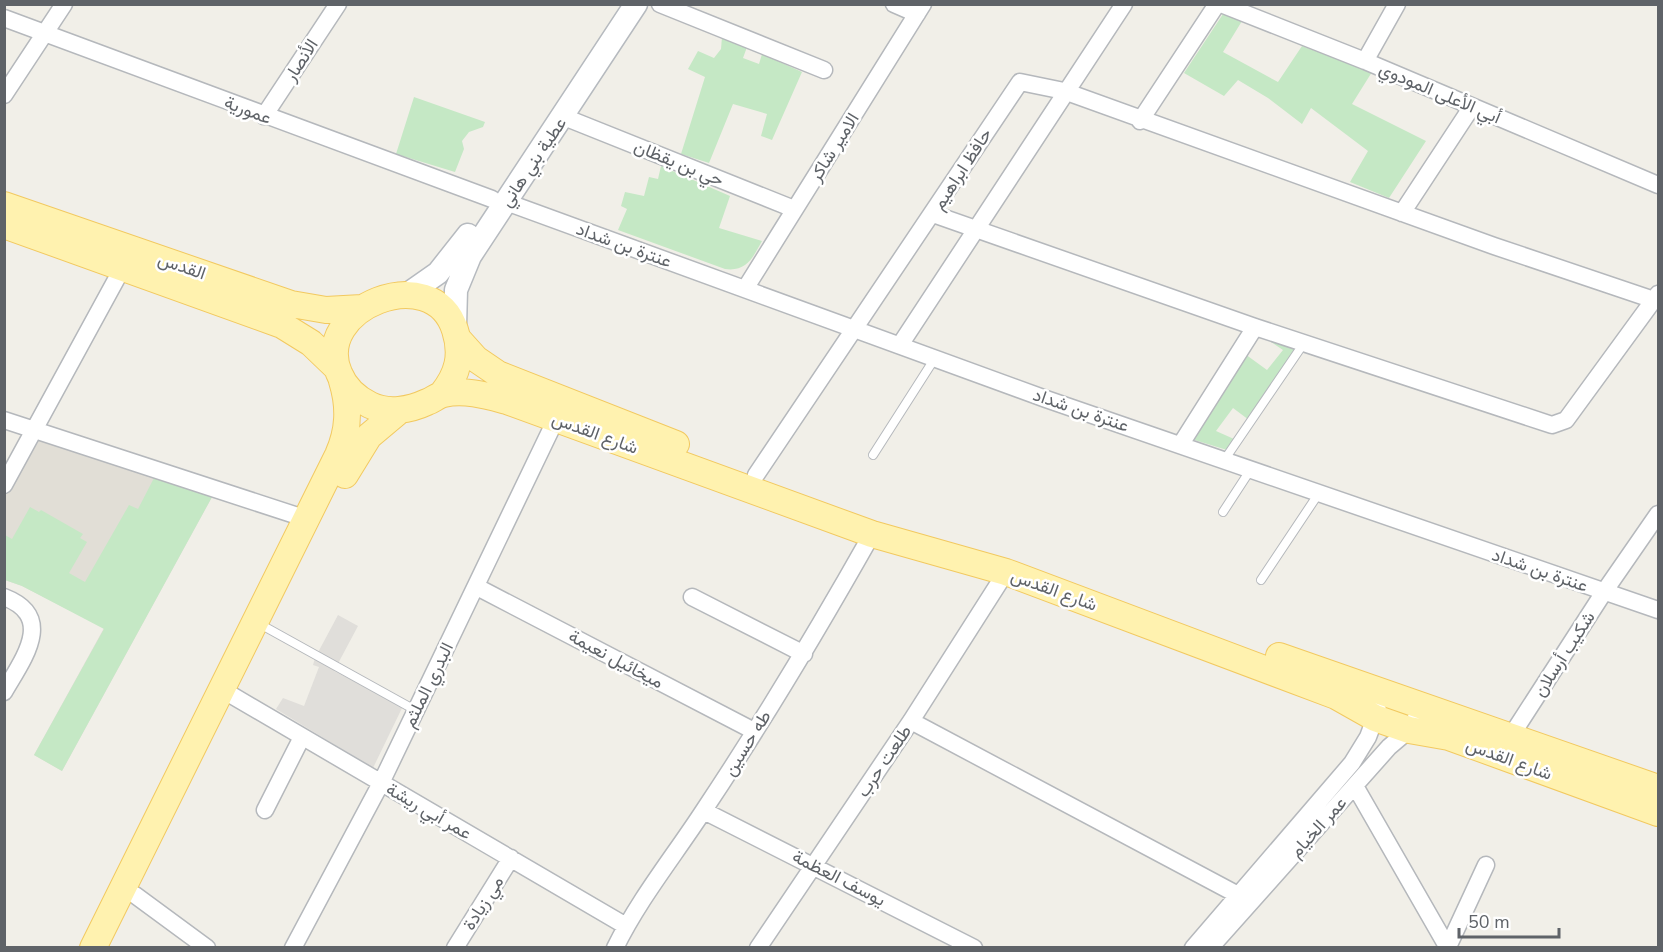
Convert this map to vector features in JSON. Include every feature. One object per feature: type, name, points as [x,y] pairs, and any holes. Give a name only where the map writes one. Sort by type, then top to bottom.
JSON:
[{"type":"main road","points":[[408,294],[438,273],[499,200],[622,4]]},
{"type":"main road","name":"عطية بني هاني","points":[[456,333],[456,290],[461,273],[499,200],[564,117],[636,4]]},
{"type":"main road","name":"القدس","points":[[4,205],[291,304],[326,310],[362,308]]},
{"type":"main road","name":"القدس","points":[[4,225],[282,325],[311,343],[339,374]]},
{"type":"main road","points":[[93,948],[344,441],[348,411],[336,350],[340,334],[349,319],[362,308],[396,295],[426,297],[441,307],[456,333],[476,359],[510,380],[756,475],[1659,788]]},
{"type":"main road","points":[[108,948],[360,447],[378,426],[400,410],[422,404],[442,394],[457,369],[460,354],[456,333]]},
{"type":"main road","points":[[339,374],[350,391],[373,407],[400,410]]},
{"type":"main road","name":"شارع القدس","points":[[442,394],[468,394],[494,398],[556,418],[872,534],[1006,572],[1336,696],[1375,718],[1409,730],[1449,737],[1659,813]]},
{"type":"street","points":[[4,95],[64,4]]},
{"type":"street","name":"الأنصار","points":[[264,116],[338,4]]},
{"type":"street","points":[[660,4],[824,70]]},
{"type":"street","points":[[894,4],[920,9]]},
{"type":"street","points":[[900,345],[1064,91],[1124,4]]},
{"type":"street","points":[[1140,121],[1219,4]]},
{"type":"street","name":"أبي الأعلى المودوي","points":[[1219,4],[1365,61],[1471,108],[1659,185]]},
{"type":"street","points":[[1365,61],[1397,4]]},
{"type":"street","name":"الامير شاكر","points":[[745,289],[920,9]]},
{"type":"street","name":"عمورية","points":[[4,18],[264,116],[499,200]]},
{"type":"street","name":"حافظ ابراهيم","points":[[756,475],[1020,82],[1064,91],[1140,121],[1402,213],[1656,297]]},
{"type":"street","points":[[1402,213],[1471,108]]},
{"type":"street","name":"حي بن يقظان","points":[[564,117],[794,209]]},
{"type":"street","name":"عنترة بن شداد","points":[[499,200],[1046,399],[1659,610]]},
{"type":"street","points":[[933,214],[1304,344],[1558,425],[1566,420],[1656,297]]},
{"type":"street","points":[[4,485],[123,267]]},
{"type":"street","points":[[1181,444],[1255,327]]},
{"type":"street","name":"البدري الملثم","points":[[293,948],[381,783],[477,587],[556,418]]},
{"type":"street","points":[[4,420],[307,519]]},
{"type":"street","name":"شكيب أرسلان","points":[[1511,736],[1604,592],[1659,514]]},
{"type":"street","name":"طه حسين","points":[[615,948],[626,926],[704,811],[804,654],[872,534]]},
{"type":"street","name":"طلعت حرب","points":[[758,948],[911,721],[1006,572]]},
{"type":"street","name":"ميخائيل نعيمة","points":[[477,587],[754,731]]},
{"type":"street","points":[[4,597],[18,602],[28,613],[33,625],[27,649],[4,692]]},
{"type":"street","points":[[692,597],[804,654]]},
{"type":"street","name":"عمر الخيام","points":[[1204,945],[1238,895],[1352,763],[1368,737],[1384,693]]},
{"type":"street","name":"عمر أبي ريشة","points":[[233,696],[626,926]]},
{"type":"street","name":"عمر الخيام","points":[[1204,945],[1389,747],[1409,730],[1423,706]]},
{"type":"street","points":[[911,721],[1238,895]]},
{"type":"street","points":[[265,810],[302,737]]},
{"type":"street","points":[[1355,786],[1448,947]]},
{"type":"street","name":"يوسف العظمة","points":[[704,811],[974,948]]},
{"type":"street","name":"مي زيادة","points":[[455,948],[511,858]]},
{"type":"street","points":[[1448,947],[1486,866]]},
{"type":"street","points":[[135,895],[207,948]]},
{"type":"lane","points":[[1225,459],[1304,344]]},
{"type":"lane","points":[[873,455],[935,358]]},
{"type":"lane","points":[[1223,512],[1251,468]]},
{"type":"lane","points":[[1261,580],[1319,492]]},
{"type":"lane","points":[[267,628],[415,710]]},
{"type":"shaded area","points":[[40,439],[212,497],[62,771],[34,755],[104,628],[22,586],[5,580],[4,498]]},
{"type":"shaded area","points":[[338,615],[358,626],[334,671],[403,706],[373,768],[276,709],[283,698],[304,706],[319,667],[313,665],[315,658]]},
{"type":"green space","points":[[1223,14],[1242,21],[1223,52],[1278,82],[1302,46],[1372,72],[1352,104],[1426,141],[1389,198],[1350,182],[1368,151],[1311,108],[1302,124],[1268,98],[1238,80],[1224,96],[1184,73]]},
{"type":"green space","points":[[722,37],[747,47],[743,58],[759,64],[762,54],[802,72],[772,140],[761,136],[767,114],[733,104],[709,163],[681,154],[705,77],[688,69],[698,51],[714,58],[721,49]]},
{"type":"green space","points":[[414,97],[485,122],[483,127],[469,132],[462,141],[464,149],[455,172],[396,154]]},
{"type":"green space","points":[[661,166],[730,196],[719,228],[762,241],[756,253],[744,266],[725,269],[618,230],[627,209],[621,206],[625,192],[644,196],[649,177],[658,179]]},
{"type":"green space","points":[[1261,335],[1297,347],[1249,420],[1233,408],[1216,431],[1234,439],[1227,450],[1188,438],[1245,354],[1267,370],[1283,350]]},
{"type":"green space","points":[[154,478],[212,497],[62,771],[34,755],[104,629],[22,586],[5,580],[5,535],[12,539],[30,507],[39,512],[41,510],[83,534],[80,538],[87,542],[69,573],[85,582],[129,505],[138,509]]}]
